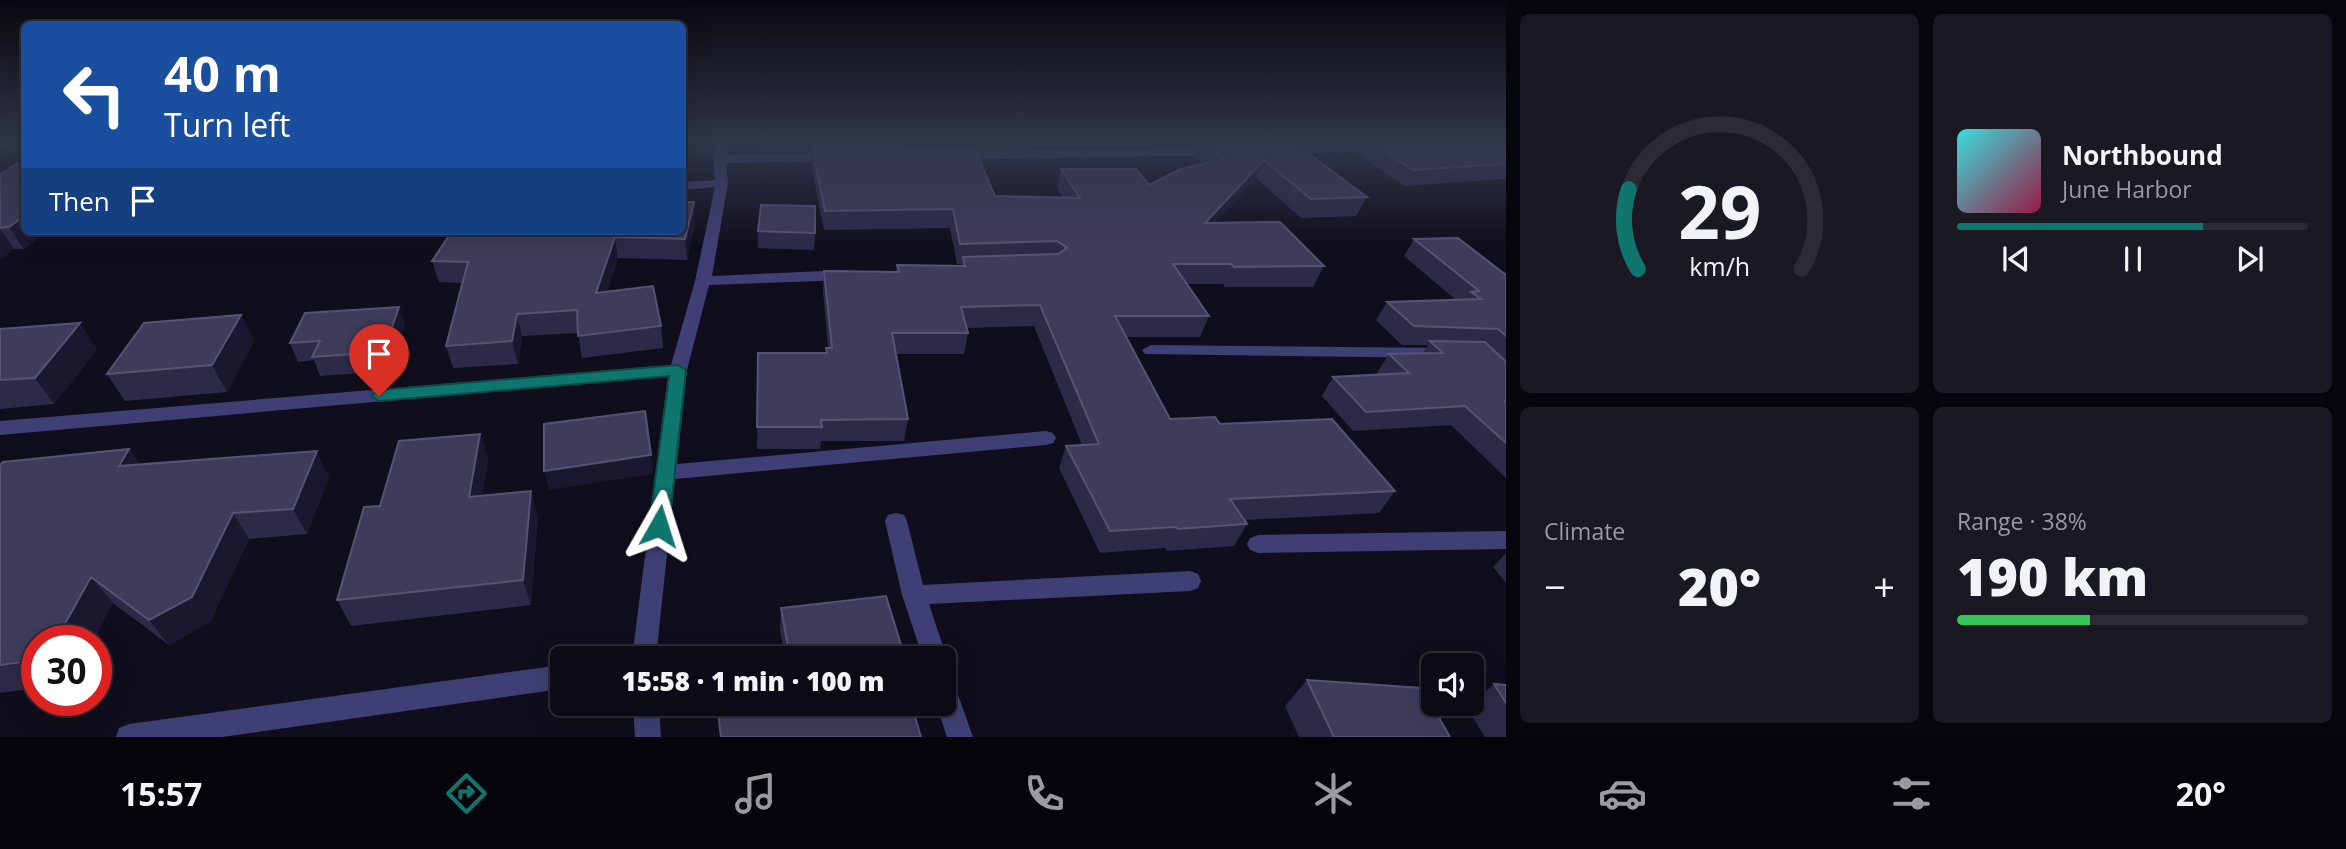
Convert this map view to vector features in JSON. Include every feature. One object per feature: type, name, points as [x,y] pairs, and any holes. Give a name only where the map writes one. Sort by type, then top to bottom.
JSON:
[{"type":"street","points":[[645,646],[678,370],[704,281],[722,178]]},
{"type":"street","points":[[686,186],[722,183]]},
{"type":"street","points":[[704,281],[857,275]]},
{"type":"street","points":[[1151,350],[1464,353]]},
{"type":"street","points":[[0,428],[678,370]]},
{"type":"street","points":[[665,472],[1046,438]]},
{"type":"street","points":[[896,521],[930,646]]},
{"type":"street","points":[[1258,544],[1506,540]]},
{"type":"street","points":[[915,595],[1190,581]]},
{"type":"street","points":[[129,737],[550,679]]},
{"type":"street","points":[[647,716],[648,737]]},
{"type":"street","points":[[953,716],[960,737]]},
{"type":"building","points":[[0,178],[21,178],[21,218],[9,227],[0,228]]},
{"type":"building","points":[[818,178],[987,178],[995,196],[1080,198],[1067,178],[1144,178],[1149,185],[1162,178],[1247,178],[1205,223],[1280,222],[1324,266],[1234,267],[1231,264],[1173,264],[1209,316],[1115,316],[1170,419],[1215,417],[1220,424],[1332,419],[1395,491],[1230,499],[1247,524],[1110,531],[1066,446],[1099,444],[1040,305],[961,307],[968,333],[892,333],[908,419],[821,420],[822,427],[757,427],[758,353],[827,353],[826,348],[832,348],[824,271],[899,272],[897,265],[965,266],[963,257],[1058,254],[1067,248],[1057,241],[960,244],[953,209],[825,211]]},
{"type":"building","points":[[1286,178],[1342,178],[1367,197],[1311,199]]},
{"type":"building","points":[[686,202],[694,202],[686,235]]},
{"type":"building","points":[[761,205],[815,206],[815,233],[758,231]]},
{"type":"building","points":[[449,235],[686,235],[685,239],[615,237],[596,293],[653,286],[661,326],[578,336],[577,310],[517,314],[512,341],[446,346],[468,262],[432,261]]},
{"type":"building","points":[[1458,238],[1506,275],[1506,336],[1498,329],[1414,326],[1387,302],[1481,299],[1471,292],[1479,291],[1414,239]]},
{"type":"building","points":[[399,307],[389,336],[362,338],[355,354],[312,357],[320,341],[290,343],[305,313]]},
{"type":"building","points":[[241,315],[212,365],[107,374],[144,323]]},
{"type":"building","points":[[80,323],[35,378],[0,380],[0,329]]},
{"type":"building","points":[[1430,341],[1485,342],[1506,362],[1506,443],[1465,406],[1366,412],[1333,377],[1409,373],[1389,354],[1443,353]]},
{"type":"building","points":[[645,411],[651,455],[544,471],[544,424]]},
{"type":"building","points":[[480,434],[469,497],[531,491],[523,580],[337,600],[364,507],[380,506],[399,441]]},
{"type":"building","points":[[129,449],[119,466],[317,451],[293,509],[233,513],[192,597],[149,620],[91,577],[64,625],[21,625],[21,662],[0,665],[0,465],[3,462]]},
{"type":"building","points":[[886,596],[901,646],[788,646],[781,608]]},
{"type":"building","points":[[1307,680],[1421,688],[1421,716],[1438,716],[1450,737],[1334,737]]},
{"type":"building","points":[[1494,684],[1506,685],[1506,703]]},
{"type":"building","points":[[718,716],[915,716],[921,737],[721,737]]},
{"type":"route","points":[[379,396],[678,370],[659,526]]}]
